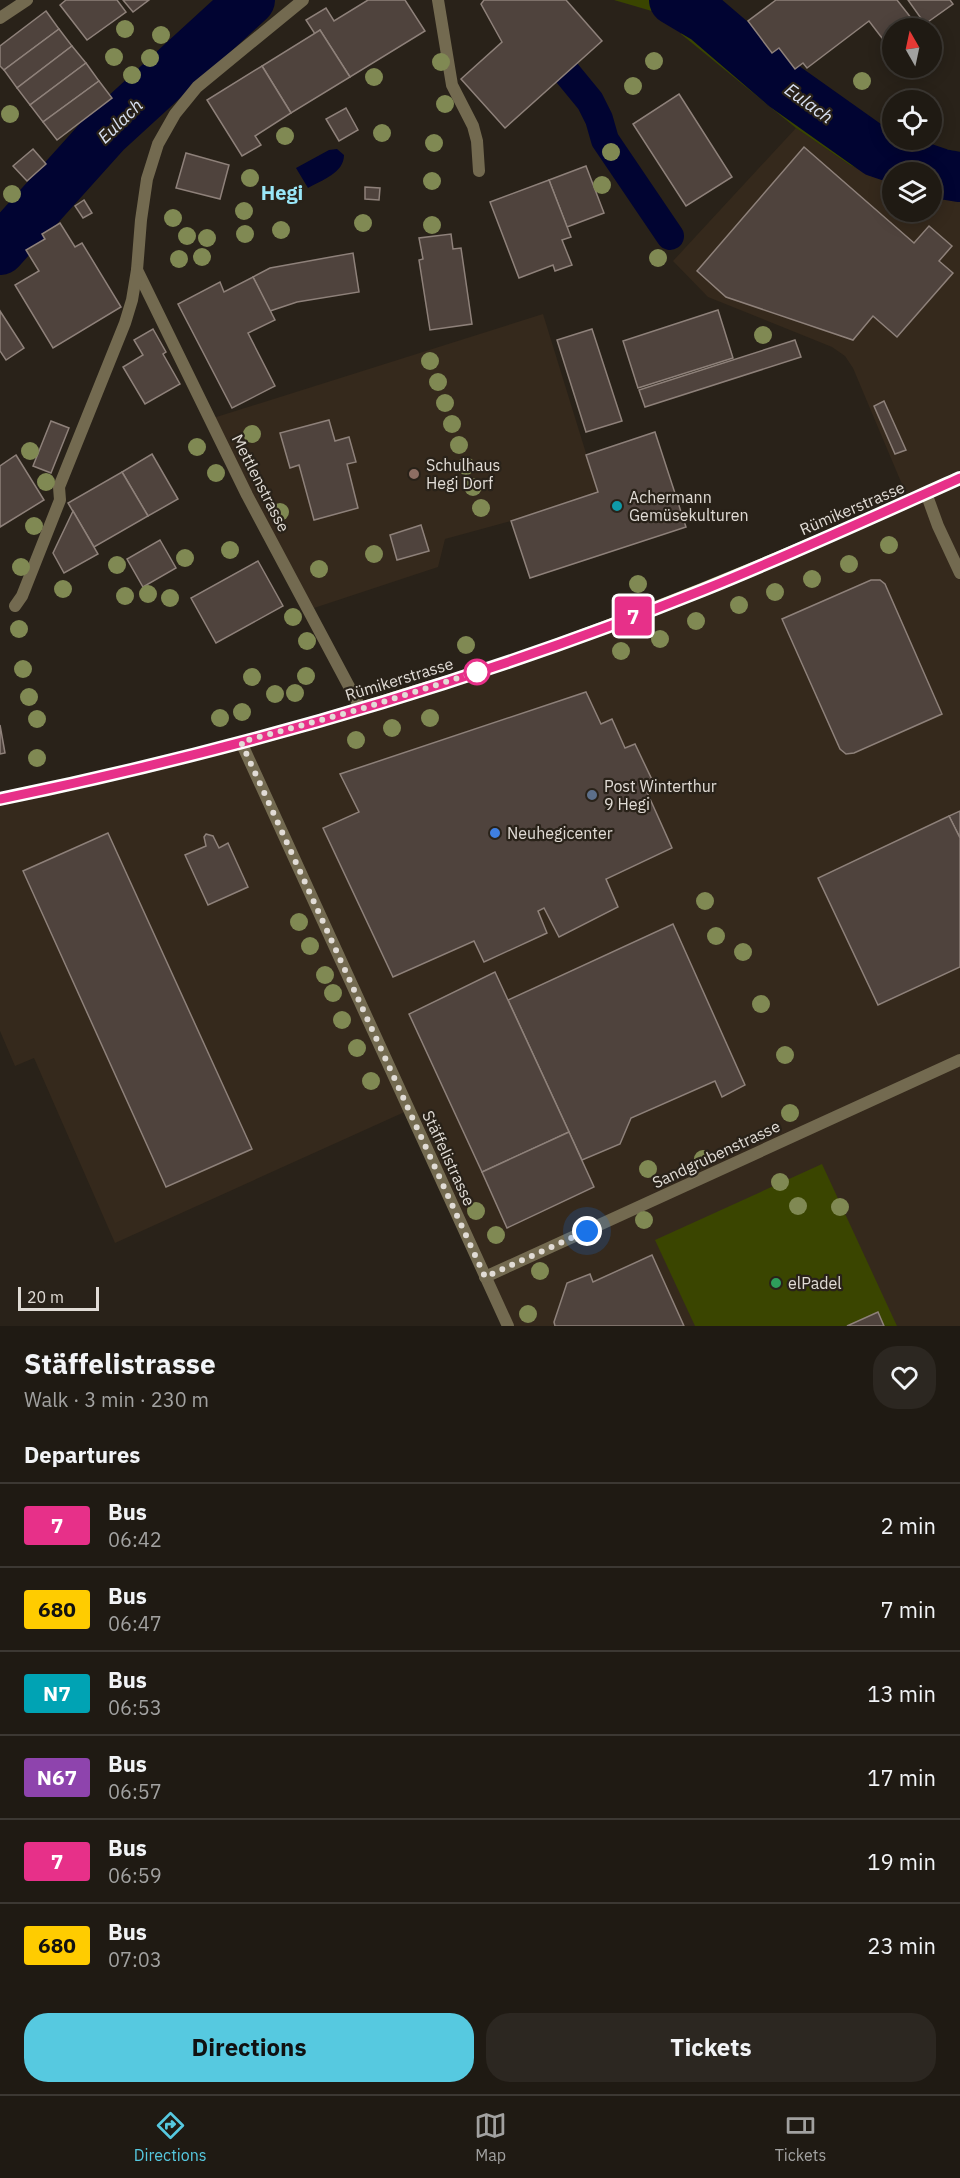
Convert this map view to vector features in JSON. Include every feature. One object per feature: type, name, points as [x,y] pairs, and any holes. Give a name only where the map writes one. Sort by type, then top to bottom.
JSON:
[{"type":"main road","name":"Rümikerstrasse","points":[[0,799],[93,779],[241,742],[361,709],[510,662],[703,590],[960,478]]},
{"type":"street","points":[[0,18],[27,0]]},
{"type":"street","points":[[15,606],[22,596],[60,501],[59,487],[125,323],[137,270],[147,178],[158,144],[175,114],[197,87],[303,0]]},
{"type":"street","points":[[438,0],[443,19],[452,85],[473,126],[477,141],[479,171]]},
{"type":"street","name":"Mettlenstrasse","points":[[137,270],[247,495],[361,709]]},
{"type":"street","points":[[926,493],[938,526],[960,573]]},
{"type":"street","name":"Stäffelistrasse","points":[[241,742],[508,1326]]},
{"type":"street","name":"Sandgrubenstrasse","points":[[485,1277],[960,1060]]},
{"type":"shaded area","points":[[796,128],[850,165],[882,179],[882,222],[942,222],[942,198],[960,202],[960,1326],[508,1326],[409,1110],[115,1243],[34,1058],[15,1066],[0,1031],[0,799],[49,789],[478,672],[909,501],[853,368],[845,356],[832,347],[708,297],[673,261]]},
{"type":"shaded area","points":[[337,149],[344,155],[340,167],[308,188],[296,168],[329,150]]},
{"type":"shaded area","name":"Schulhaus Hegi Dorf","points":[[543,314],[598,492],[511,521],[445,539],[438,567],[308,610],[210,419]]},
{"type":"green space","points":[[236,0],[271,0],[137,121],[0,268],[0,223],[13,215],[118,101]]},
{"type":"green space","points":[[614,0],[702,0],[794,72],[882,126],[882,150],[942,148],[960,152],[960,202],[942,198],[942,162],[882,162],[882,179],[850,165],[796,128],[681,34],[686,21]]},
{"type":"green space","name":"elPadel","points":[[822,1164],[897,1326],[695,1326],[655,1240]]},
{"type":"building","points":[[66,0],[117,0],[126,12],[87,40],[60,5]]},
{"type":"building","points":[[123,0],[149,0],[133,12]]},
{"type":"building","points":[[368,0],[405,0],[425,31],[350,77],[320,30],[315,34],[306,20],[326,8],[334,21]]},
{"type":"building","points":[[484,0],[566,0],[602,41],[505,128],[461,79],[502,42],[481,4]]},
{"type":"building","points":[[776,0],[897,0],[911,18],[882,18],[882,38],[869,21],[807,68],[803,63],[795,69],[779,48],[772,53],[748,21]]},
{"type":"building","points":[[908,0],[950,0],[953,4],[933,18],[921,18]]},
{"type":"building","points":[[46,11],[59,29],[4,70],[0,66],[0,46]]},
{"type":"building","points":[[59,29],[72,46],[17,88],[4,70]]},
{"type":"building","points":[[320,30],[350,77],[291,113],[262,66]]},
{"type":"building","points":[[72,46],[86,63],[30,105],[17,88]]},
{"type":"building","points":[[86,63],[99,81],[43,122],[30,105]]},
{"type":"building","points":[[262,66],[291,113],[255,136],[261,145],[242,156],[207,100]]},
{"type":"building","points":[[99,81],[112,98],[57,140],[43,122]]},
{"type":"building","points":[[679,94],[732,177],[686,206],[633,124]]},
{"type":"building","points":[[346,108],[358,130],[339,141],[326,119]]},
{"type":"building","points":[[804,147],[882,215],[882,222],[890,222],[914,243],[929,226],[952,246],[939,261],[953,273],[897,337],[873,316],[853,340],[726,297],[697,271]]},
{"type":"building","points":[[33,149],[46,164],[27,181],[13,166]]},
{"type":"building","points":[[186,153],[229,165],[220,199],[176,188]]},
{"type":"building","points":[[586,166],[604,213],[567,227],[549,180]]},
{"type":"building","points":[[549,180],[571,237],[562,240],[572,265],[555,271],[553,265],[519,278],[490,202]]},
{"type":"building","points":[[365,187],[380,188],[379,200],[365,199]]},
{"type":"building","points":[[84,200],[92,213],[83,218],[75,206]]},
{"type":"building","points":[[60,223],[75,247],[82,243],[121,307],[53,348],[15,285],[39,271],[26,250],[45,239],[42,234]]},
{"type":"building","points":[[451,234],[453,249],[461,248],[472,324],[430,330],[419,260],[423,259],[419,238]]},
{"type":"building","points":[[353,253],[359,292],[297,302],[270,311],[253,277],[270,268]]},
{"type":"building","points":[[253,277],[275,320],[248,333],[275,386],[232,408],[178,304],[220,282],[224,292]]},
{"type":"building","points":[[718,310],[733,358],[638,388],[623,341]]},
{"type":"building","points":[[0,311],[24,348],[6,360],[0,351]]},
{"type":"building","points":[[153,329],[166,352],[163,354],[180,384],[145,404],[123,367],[143,355],[134,340]]},
{"type":"building","points":[[592,329],[622,421],[586,432],[557,340]]},
{"type":"building","points":[[795,340],[801,357],[645,407],[639,390]]},
{"type":"building","points":[[884,401],[906,450],[895,454],[874,406]]},
{"type":"building","points":[[329,420],[335,441],[349,437],[356,462],[347,464],[358,508],[314,520],[299,465],[290,468],[280,433]]},
{"type":"building","points":[[51,421],[69,428],[51,473],[33,466]]},
{"type":"building","name":"Achermann Gemüsekulturen","points":[[655,432],[686,527],[530,578],[511,521],[598,492],[586,455]]},
{"type":"building","points":[[152,454],[178,499],[148,516],[122,472]]},
{"type":"building","points":[[16,455],[44,500],[0,527],[0,466]]},
{"type":"building","points":[[122,472],[148,516],[94,547],[68,503]]},
{"type":"building","points":[[73,511],[98,554],[64,573],[53,553]]},
{"type":"building","points":[[421,525],[429,551],[397,560],[390,535]]},
{"type":"building","points":[[160,540],[176,568],[143,587],[127,559]]},
{"type":"building","points":[[258,561],[283,606],[216,643],[191,598]]},
{"type":"building","points":[[871,580],[880,580],[885,584],[942,714],[854,753],[846,754],[840,749],[782,619]]},
{"type":"building","name":"Neuhegicenter","points":[[586,692],[601,724],[612,719],[625,748],[635,744],[655,786],[646,790],[672,848],[606,879],[618,907],[559,937],[544,908],[538,911],[547,933],[484,962],[474,941],[393,977],[323,828],[359,812],[340,774]]},
{"type":"building","points":[[0,725],[5,753],[0,754]]},
{"type":"building","points":[[960,811],[960,838],[949,816]]},
{"type":"building","points":[[949,816],[960,838],[960,967],[878,1005],[818,878]]},
{"type":"building","points":[[108,833],[252,1149],[166,1187],[23,871]]},
{"type":"building","points":[[206,834],[213,836],[219,848],[228,843],[248,887],[208,905],[185,855],[206,846],[204,837]]},
{"type":"building","points":[[673,924],[745,1085],[722,1097],[715,1081],[631,1118],[620,1144],[582,1160],[508,1000]]},
{"type":"building","points":[[495,972],[569,1132],[482,1172],[409,1014]]},
{"type":"building","points":[[569,1132],[594,1187],[507,1228],[482,1172]]},
{"type":"building","points":[[652,1255],[684,1326],[555,1326],[554,1322],[567,1283],[590,1274],[593,1282]]},
{"type":"building","points":[[878,1312],[884,1326],[847,1326]]},
{"type":"waterway","name":"Eulach","points":[[0,250],[106,132],[250,0]]},
{"type":"waterway","name":"Eulach","points":[[674,0],[706,19],[784,86],[877,152],[942,174],[960,177]]},
{"type":"waterway","points":[[567,73],[590,101],[599,119],[605,140],[670,236]]},
{"type":"waterway","points":[[0,231],[18,232]]},
{"type":"bus line","name":"7","points":[[0,799],[93,779],[241,742],[361,709],[510,662],[703,590],[960,478]]},
{"type":"place","name":"Schulhaus Hegi Dorf","points":[[414,474]]},
{"type":"place","name":"Achermann Gemüsekulturen","points":[[617,506]]},
{"type":"place","name":"Post Winterthur 9 Hegi","points":[[592,795]]},
{"type":"place","name":"Neuhegicenter","points":[[495,833]]},
{"type":"place","name":"elPadel","points":[[776,1283]]},
{"type":"district","name":"Hegi","points":[[282,192]]},
{"type":"route","points":[[477,672],[361,709],[241,742],[485,1277],[587,1231]]}]
